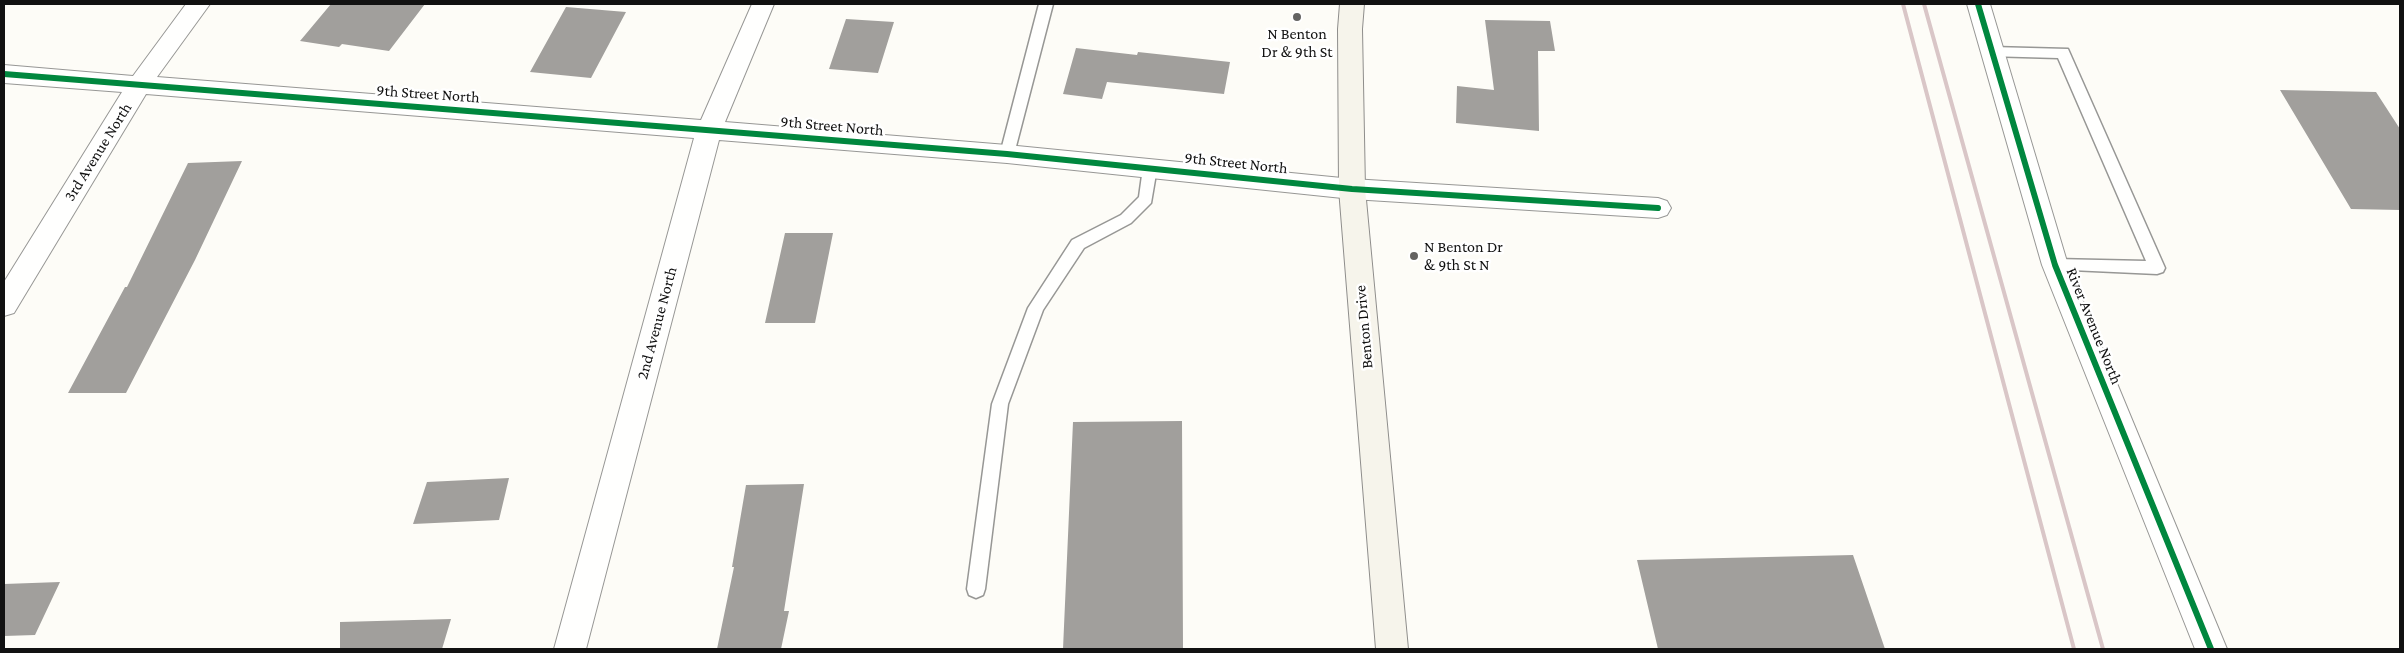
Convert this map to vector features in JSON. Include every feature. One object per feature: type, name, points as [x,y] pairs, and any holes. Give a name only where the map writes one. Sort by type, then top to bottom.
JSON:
[{"type":"main road","name":"Benton Drive","points":[[1352,4],[1350,29],[1352,189],[1392,649]]},
{"type":"street","name":"3rd Avenue North","points":[[4,305],[139,85],[198,4]]},
{"type":"street","name":"2nd Avenue North","points":[[570,649],[709,130],[763,4]]},
{"type":"street","name":"River Avenue North","points":[[1978,4],[2054,265],[2211,649]]},
{"type":"street","name":"9th Street North","points":[[4,74],[1007,154],[1352,189],[1658,208]]},
{"type":"lane","points":[[1007,154],[1046,4]]},
{"type":"lane","points":[[1992,52],[2064,53],[2157,268],[2054,265]]},
{"type":"lane","points":[[976,589],[1000,404],[1036,308],[1078,244],[1126,220],[1146,199],[1150,168]]},
{"type":"building","points":[[331,4],[425,4],[389,51],[342,44],[339,47],[300,41]]},
{"type":"building","points":[[566,7],[626,12],[591,78],[530,72]]},
{"type":"building","points":[[846,19],[894,22],[878,73],[829,69]]},
{"type":"building","points":[[1485,20],[1550,21],[1555,51],[1538,51],[1539,131],[1456,123],[1457,86],[1494,90]]},
{"type":"building","points":[[1076,48],[1137,55],[1138,52],[1230,62],[1224,94],[1107,82],[1102,99],[1063,94]]},
{"type":"building","points":[[2280,90],[2376,92],[2400,129],[2400,210],[2351,209]]},
{"type":"building","points":[[242,161],[195,260],[126,393],[68,393],[125,287],[127,287],[188,163]]},
{"type":"building","points":[[785,233],[833,233],[815,323],[765,323]]},
{"type":"building","points":[[1182,421],[1183,649],[1063,649],[1073,422]]},
{"type":"building","points":[[509,478],[499,520],[413,524],[427,482]]},
{"type":"building","points":[[804,484],[784,611],[789,611],[781,649],[717,649],[734,567],[732,567],[746,485]]},
{"type":"building","points":[[1853,555],[1885,649],[1658,649],[1637,560]]},
{"type":"building","points":[[60,582],[35,635],[4,636],[4,584]]},
{"type":"building","points":[[451,619],[442,649],[340,649],[340,622]]},
{"type":"railway","points":[[1903,4],[2074,649]]},
{"type":"railway","points":[[1924,4],[2103,649]]},
{"type":"cycle path","points":[[1978,4],[2055,265],[2211,649]]},
{"type":"cycle path","points":[[4,74],[1007,154],[1352,189],[1658,208]]},
{"type":"place","name":"N Benton Dr & 9th St","points":[[1297,17]]},
{"type":"place","name":"N Benton Dr & 9th St N","points":[[1414,256]]}]
